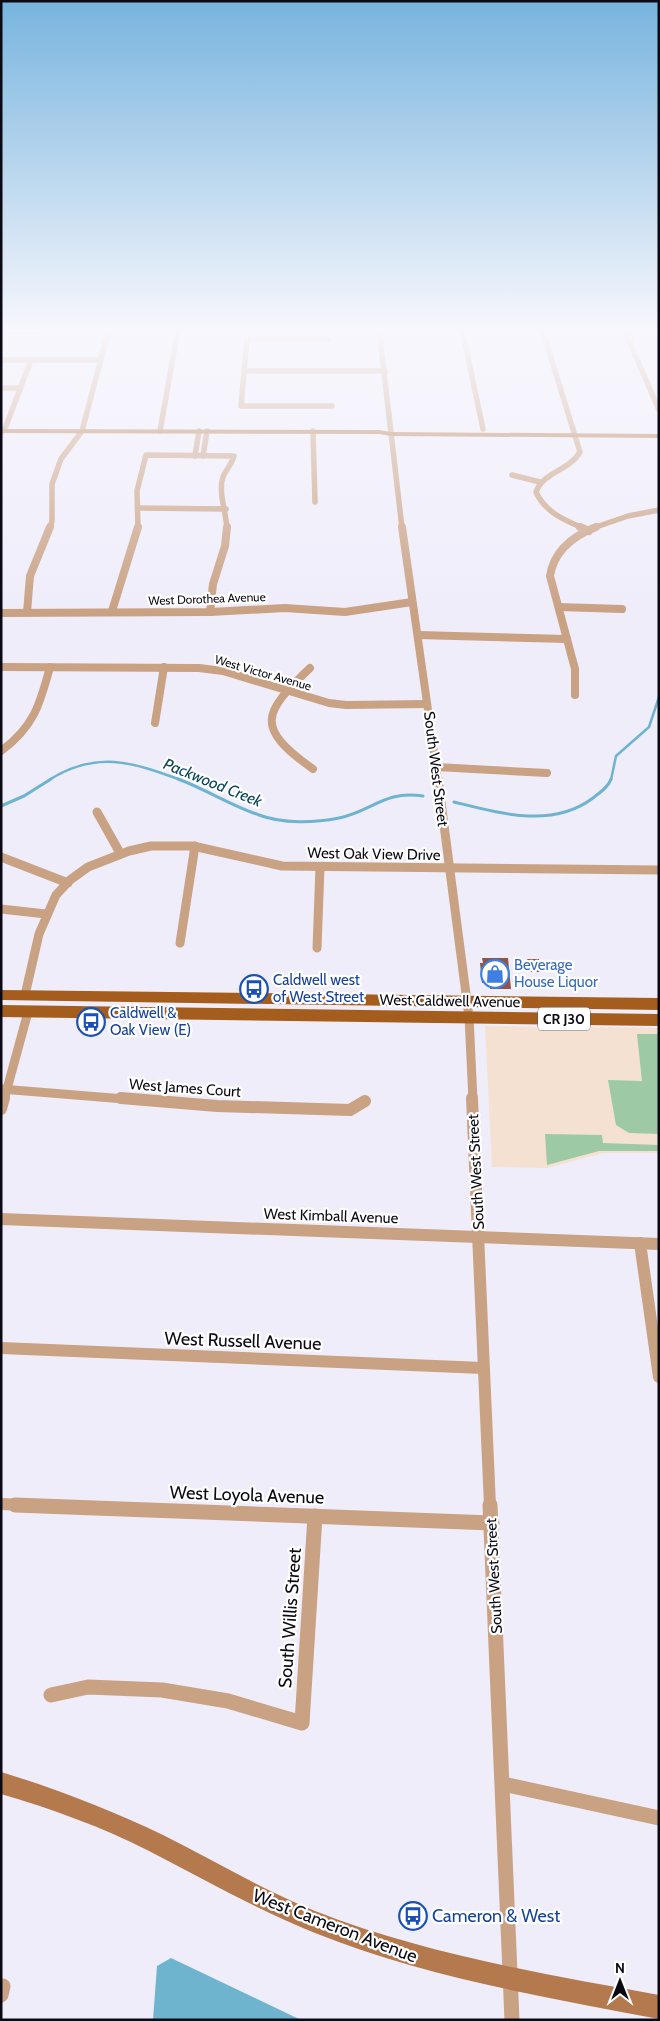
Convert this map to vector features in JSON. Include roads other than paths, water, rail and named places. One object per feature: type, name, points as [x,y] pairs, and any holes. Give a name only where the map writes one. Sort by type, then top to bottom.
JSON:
[{"type":"main road","name":"West Caldwell Avenue","points":[[1,995],[659,1004]]},
{"type":"main road","points":[[28,1012],[40,1004],[120,1004],[152,997]]},
{"type":"main road","name":"West Caldwell Avenue","points":[[1,1011],[659,1020]]},
{"type":"street","points":[[27,612],[30,576],[43,548],[52,521],[51,492],[54,475],[61,459],[82,431],[84,423]]},
{"type":"street","points":[[160,431],[161,423]]},
{"type":"street","name":"South West Street","points":[[389,423],[412,602],[468,1002],[512,1979],[512,2020]]},
{"type":"street","points":[[482,423],[483,429]]},
{"type":"street","points":[[573,423],[580,452],[574,463],[540,482],[536,492],[542,505],[549,511],[589,531]]},
{"type":"street","points":[[390,432],[483,429],[659,436]]},
{"type":"street","points":[[2,432],[576,433],[659,430]]},
{"type":"street","points":[[195,456],[203,431]]},
{"type":"street","points":[[203,431],[203,456]]},
{"type":"street","points":[[313,432],[315,502]]},
{"type":"street","points":[[112,612],[118,586],[133,549],[138,529],[139,508],[137,491],[146,455],[234,456],[232,464],[223,477],[222,487],[226,509],[225,546],[213,584],[210,612]]},
{"type":"street","points":[[512,475],[540,482]]},
{"type":"street","points":[[139,508],[226,509]]},
{"type":"street","points":[[575,695],[575,669],[550,576],[551,562],[556,552],[565,543],[589,531],[618,519],[659,510]]},
{"type":"street","name":"West Dorothea Avenue","points":[[1,613],[210,612],[285,608],[345,612],[412,602]]},
{"type":"street","points":[[559,607],[622,609]]},
{"type":"street","points":[[418,635],[568,639]]},
{"type":"street","name":"West Victor Avenue","points":[[1,667],[199,668],[223,671],[286,691],[346,705],[427,704]]},
{"type":"street","points":[[155,723],[164,667]]},
{"type":"street","points":[[1,751],[22,736],[37,716],[50,668]]},
{"type":"street","points":[[310,668],[276,702],[272,712],[274,730],[281,744],[313,769]]},
{"type":"street","points":[[436,768],[548,773]]},
{"type":"street","points":[[97,812],[120,853]]},
{"type":"street","name":"West Oak View Drive","points":[[25,995],[46,914],[55,898],[68,884],[94,864],[120,853],[159,845],[195,846],[282,866],[659,870]]},
{"type":"street","points":[[180,943],[195,846]]},
{"type":"street","points":[[1,857],[24,868],[68,884]]},
{"type":"street","points":[[317,948],[320,867]]},
{"type":"street","points":[[1,909],[46,914]]},
{"type":"street","points":[[1,1109],[4,1090],[28,1012]]},
{"type":"street","name":"West James Court","points":[[4,1090],[217,1106],[350,1110],[365,1101]]},
{"type":"street","name":"West Kimball Avenue","points":[[1,1219],[659,1244]]},
{"type":"street","points":[[640,1243],[659,1377]]},
{"type":"street","name":"West Russell Avenue","points":[[1,1348],[483,1368]]},
{"type":"street","name":"West Loyola Avenue","points":[[1,1504],[492,1523]]},
{"type":"street","name":"South Willis Street","points":[[51,1695],[88,1687],[162,1690],[228,1701],[302,1723],[315,1516]]},
{"type":"street","name":"West Cameron Avenue","points":[[1,1783],[60,1802],[118,1825],[244,1892],[329,1928],[424,1960],[659,2007]]},
{"type":"street","points":[[503,1784],[659,1818]]},
{"type":"water","points":[[171,1958],[301,2020],[153,2020],[157,1966]]},
{"type":"waterway","name":"Packwood Creek","points":[[611,780],[616,756],[649,727],[659,697]]},
{"type":"waterway","name":"Packwood Creek","points":[[49,780],[66,771],[98,762],[130,764],[181,780]]},
{"type":"waterway","name":"Packwood Creek","points":[[1,806],[24,796],[51,779]]},
{"type":"waterway","name":"Packwood Creek","points":[[178,779],[249,811],[268,818],[288,821],[309,822],[339,818],[361,811],[388,798],[410,795],[423,796]]},
{"type":"waterway","name":"Packwood Creek","points":[[454,802],[507,814],[543,816],[577,808],[606,787],[611,779]]},
{"type":"place","name":"Beverage House Liquor","points":[[495,974]]},
{"type":"place","name":"Caldwell west of West Street","points":[[254,989]]},
{"type":"place","name":"Caldwell & Oak View (E)","points":[[91,1022]]},
{"type":"place","name":"Cameron & West","points":[[413,1916]]}]
